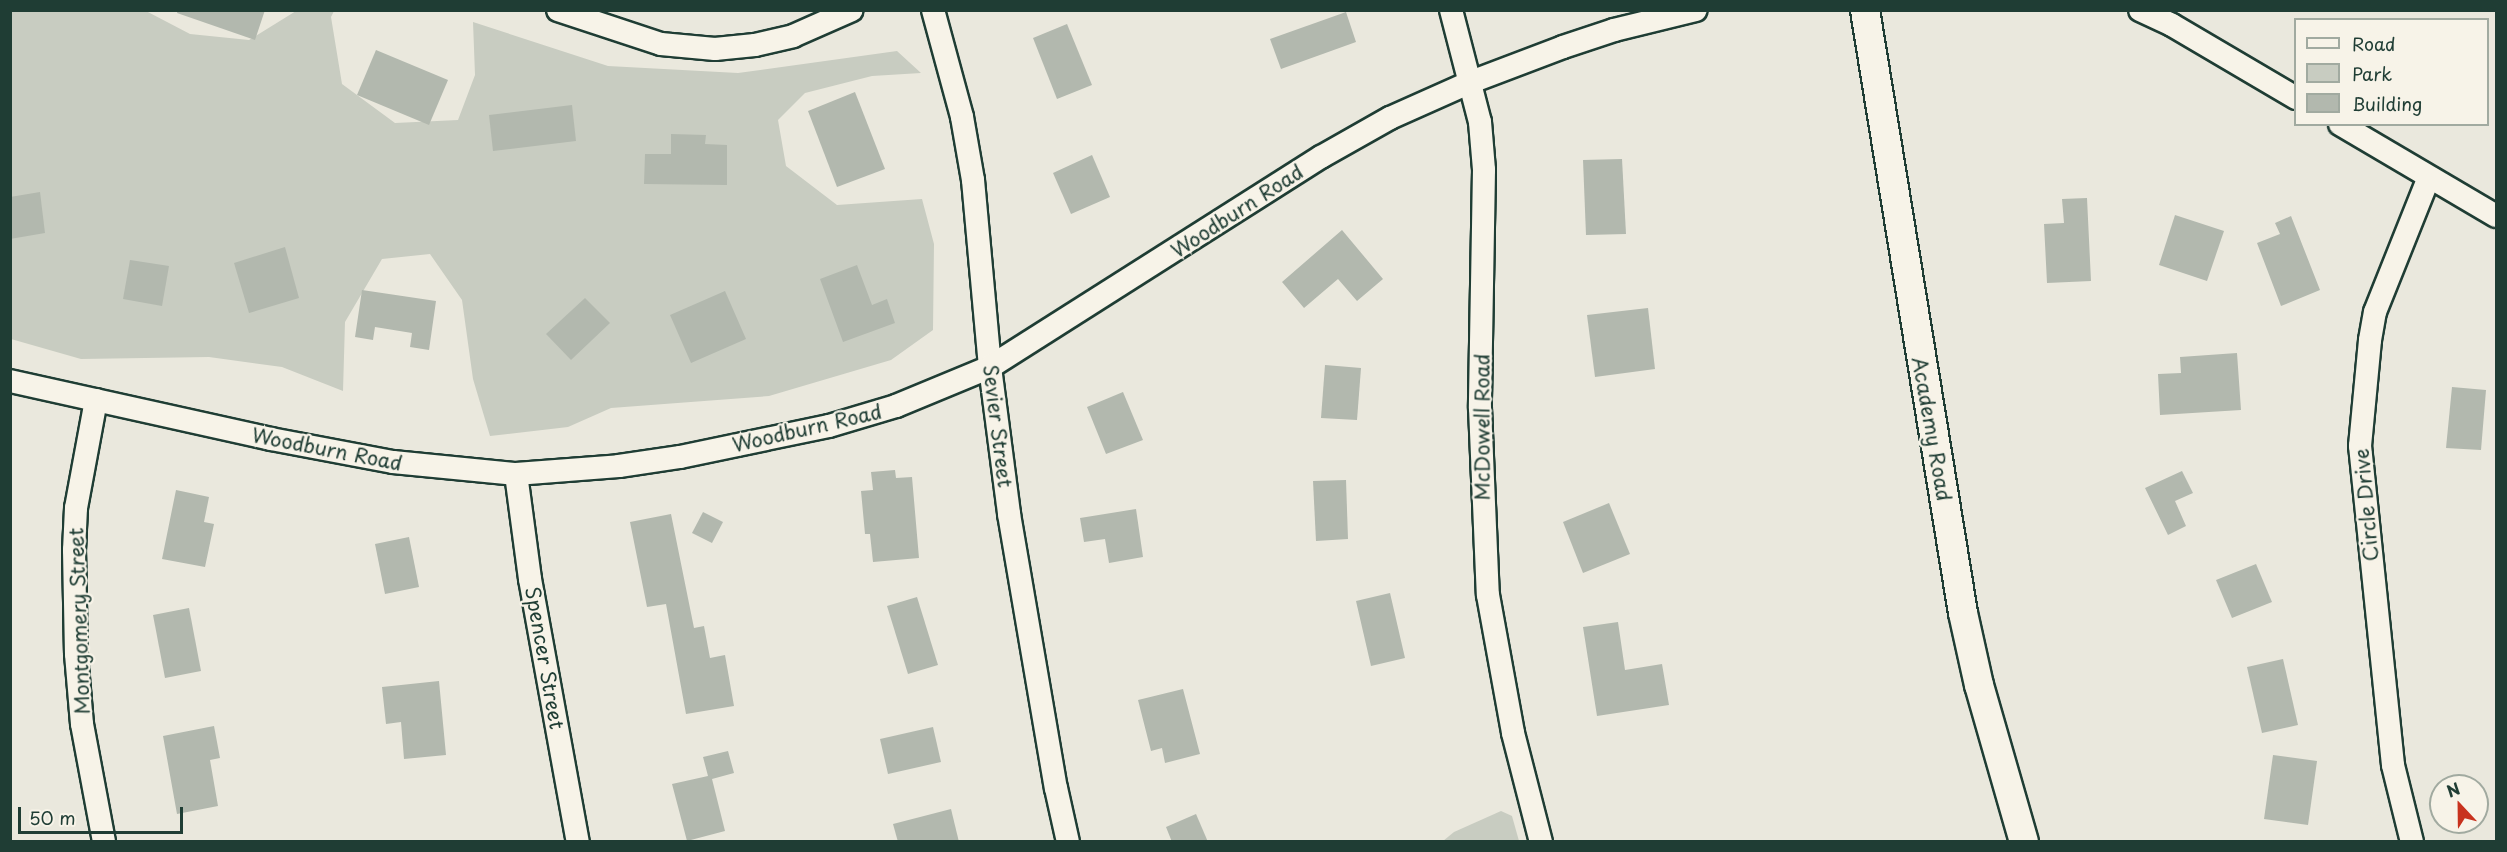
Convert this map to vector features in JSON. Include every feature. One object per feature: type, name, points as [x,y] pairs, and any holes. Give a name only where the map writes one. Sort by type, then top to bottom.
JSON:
[{"type":"main road","name":"Academy Road","points":[[1865,10],[1963,614],[1982,695],[2025,842]]},
{"type":"street","points":[[558,10],[661,44],[715,49],[755,45],[794,36],[852,10]]},
{"type":"street","name":"Sevier Street","points":[[933,10],[962,117],[973,180],[990,367],[1009,514],[1056,788],[1068,842]]},
{"type":"street","name":"McDowell Road","points":[[1451,10],[1480,122],[1484,170],[1480,408],[1488,595],[1513,733],[1541,842]]},
{"type":"street","name":"Woodburn Road","points":[[10,381],[271,440],[393,462],[516,474],[639,463],[829,426],[896,406],[990,367],[1321,157],[1390,118],[1471,82],[1614,30],[1696,10]]},
{"type":"street","points":[[2140,10],[2172,25],[2294,97]]},
{"type":"street","points":[[2343,126],[2496,216]]},
{"type":"street","name":"Circle Drive","points":[[2412,842],[2393,765],[2360,446],[2370,340],[2375,312],[2428,177]]},
{"type":"street","name":"Montgomery Street","points":[[96,400],[76,508],[74,561],[76,654],[82,724],[104,842]]},
{"type":"street","name":"Spencer Street","points":[[516,474],[530,579],[578,842]]},
{"type":"green space","points":[[10,11],[146,11],[190,34],[249,40],[296,11],[334,11],[331,17],[342,84],[395,123],[458,120],[475,75],[473,22],[608,66],[738,73],[897,51],[921,73],[872,76],[805,93],[778,120],[786,166],[837,205],[922,199],[934,244],[933,330],[891,360],[769,396],[611,408],[568,427],[490,436],[473,379],[462,300],[430,254],[382,259],[345,322],[343,391],[282,367],[209,357],[81,359],[11,339]]},
{"type":"green space","points":[[1501,811],[1512,816],[1519,841],[1443,841],[1454,832]]},
{"type":"building","points":[[178,10],[265,10],[255,40],[177,13]]},
{"type":"building","points":[[1346,12],[1356,42],[1281,69],[1270,39]]},
{"type":"building","points":[[1067,24],[1092,85],[1057,99],[1033,38]]},
{"type":"building","points":[[376,50],[448,80],[429,125],[357,95]]},
{"type":"building","points":[[855,92],[885,169],[837,187],[808,111]]},
{"type":"building","points":[[572,105],[576,141],[493,151],[489,115]]},
{"type":"building","points":[[671,134],[706,135],[705,144],[727,145],[727,185],[644,184],[645,154],[671,154]]},
{"type":"building","points":[[1092,155],[1110,197],[1071,214],[1053,173]]},
{"type":"building","points":[[1622,159],[1626,234],[1586,235],[1583,160]]},
{"type":"building","points":[[40,192],[45,233],[10,239],[10,197]]},
{"type":"building","points":[[2087,198],[2091,281],[2047,283],[2044,224],[2064,223],[2062,199]]},
{"type":"building","points":[[2175,215],[2224,231],[2207,281],[2159,265]]},
{"type":"building","points":[[2291,216],[2320,290],[2281,306],[2257,243],[2280,234],[2275,223]]},
{"type":"building","points":[[1342,230],[1383,279],[1357,301],[1338,279],[1304,308],[1282,282]]},
{"type":"building","points":[[285,247],[299,298],[249,313],[234,263]]},
{"type":"building","points":[[130,260],[169,266],[162,306],[123,299]]},
{"type":"building","points":[[857,265],[872,305],[887,299],[895,323],[843,342],[820,279]]},
{"type":"building","points":[[362,290],[436,301],[429,350],[410,347],[412,333],[375,327],[373,340],[355,337]]},
{"type":"building","points":[[725,291],[746,339],[691,363],[670,315]]},
{"type":"building","points":[[585,298],[610,323],[571,360],[546,334]]},
{"type":"building","points":[[1648,308],[1655,369],[1595,377],[1587,315]]},
{"type":"building","points":[[2237,353],[2241,410],[2160,415],[2158,374],[2181,373],[2180,357]]},
{"type":"building","points":[[1325,365],[1361,368],[1357,420],[1321,418]]},
{"type":"building","points":[[2452,387],[2486,390],[2481,450],[2446,448]]},
{"type":"building","points":[[1123,392],[1143,440],[1106,454],[1087,407]]},
{"type":"building","points":[[895,470],[896,478],[912,477],[919,558],[873,562],[870,534],[865,534],[861,491],[873,490],[871,472]]},
{"type":"building","points":[[2182,471],[2193,493],[2175,501],[2186,526],[2168,535],[2145,488]]},
{"type":"building","points":[[1346,480],[1348,539],[1316,541],[1313,481]]},
{"type":"building","points":[[176,490],[209,497],[204,522],[214,524],[205,567],[162,559]]},
{"type":"building","points":[[1609,503],[1630,554],[1583,573],[1563,522]]},
{"type":"building","points":[[1136,509],[1143,557],[1109,563],[1105,539],[1084,542],[1080,518]]},
{"type":"building","points":[[703,512],[723,522],[712,543],[692,533]]},
{"type":"building","points":[[671,514],[694,628],[704,626],[710,658],[725,655],[734,706],[686,714],[666,604],[647,607],[630,522]]},
{"type":"building","points":[[409,537],[419,587],[385,594],[375,544]]},
{"type":"building","points":[[2256,564],[2272,602],[2232,618],[2216,580]]},
{"type":"building","points":[[1390,593],[1405,658],[1371,666],[1356,601]]},
{"type":"building","points":[[917,597],[938,665],[908,674],[887,606]]},
{"type":"building","points":[[189,608],[201,671],[165,678],[153,615]]},
{"type":"building","points":[[1618,622],[1625,670],[1662,664],[1669,705],[1597,716],[1583,627]]},
{"type":"building","points":[[2283,659],[2298,725],[2262,733],[2247,667]]},
{"type":"building","points":[[439,681],[446,755],[404,759],[401,722],[386,724],[382,687]]},
{"type":"building","points":[[1183,689],[1200,754],[1165,763],[1162,748],[1151,751],[1138,700]]},
{"type":"building","points":[[214,726],[220,758],[210,760],[218,806],[177,814],[163,736]]},
{"type":"building","points":[[933,727],[941,762],[888,774],[880,739]]},
{"type":"building","points":[[728,751],[734,773],[712,779],[725,831],[687,841],[672,784],[708,776],[703,757]]},
{"type":"building","points":[[2273,755],[2317,761],[2308,825],[2264,819]]},
{"type":"building","points":[[951,809],[959,842],[898,842],[893,824]]},
{"type":"building","points":[[1196,814],[1208,842],[1172,842],[1166,827]]}]
